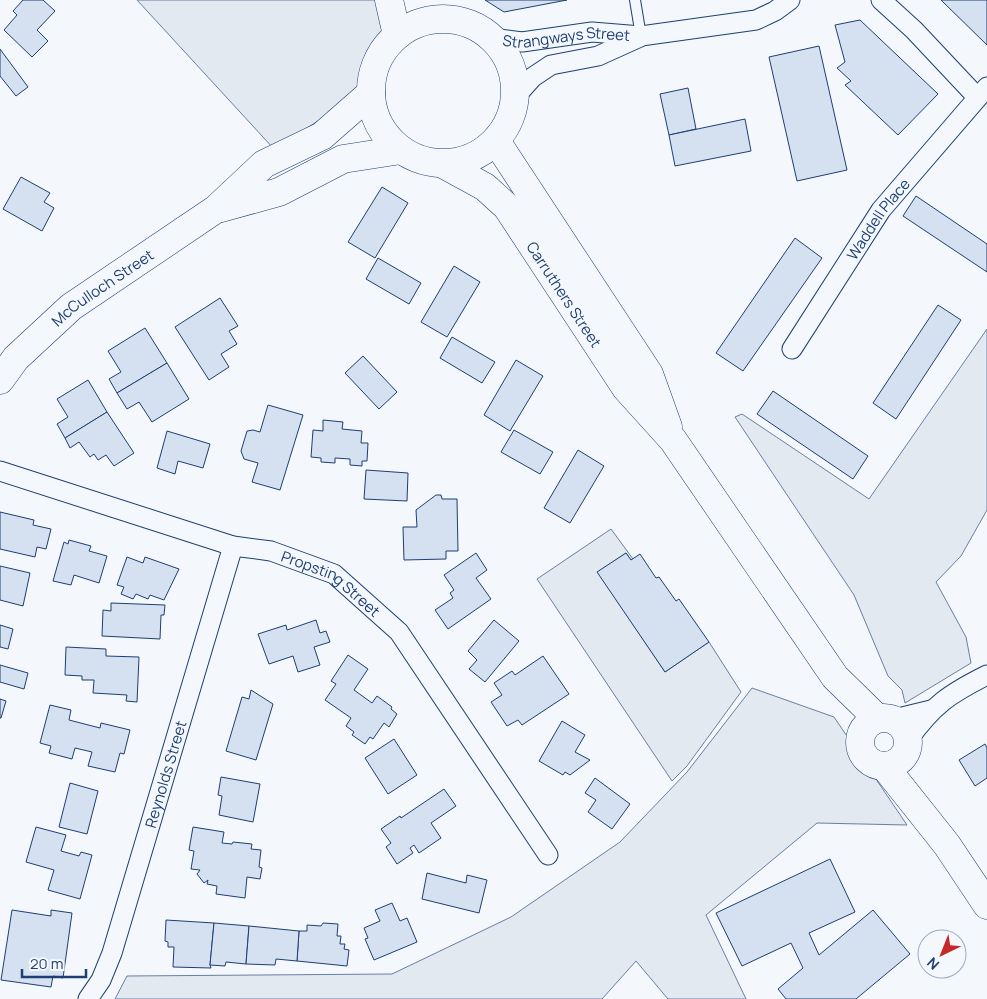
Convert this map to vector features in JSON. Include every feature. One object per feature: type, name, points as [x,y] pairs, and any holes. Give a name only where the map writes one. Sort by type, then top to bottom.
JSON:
[{"type":"main road","points":[[389,0],[397,35]]},
{"type":"main road","points":[[438,0],[456,20]]},
{"type":"main road","points":[[456,20],[480,29],[491,38],[507,57],[515,81],[516,96],[510,120],[496,141],[476,156],[443,164],[418,159],[401,150],[383,132],[373,109],[371,93],[374,68],[386,46],[397,35],[420,23],[456,20]]},
{"type":"main road","name":"McCulloch Street","points":[[0,380],[16,358],[71,307],[216,209],[264,164],[322,136],[371,93]]},
{"type":"main road","name":"Carruthers Street","points":[[496,141],[649,374],[673,440]]},
{"type":"main road","name":"McCulloch Street","points":[[216,209],[278,192],[343,159],[401,150]]},
{"type":"main road","name":"Carruthers Street","points":[[443,164],[485,187],[507,207],[626,388],[673,440],[835,677],[859,740]]},
{"type":"main road","name":"Carruthers Street","points":[[835,677],[897,732],[947,845]]},
{"type":"main road","points":[[864,727],[897,732],[897,763],[885,767],[876,766],[864,756],[860,749],[859,740],[864,727]]},
{"type":"main road","name":"Carruthers Street","points":[[885,767],[947,845],[987,905]]},
{"type":"street","name":"Strangways Street","points":[[491,38],[522,42],[592,32],[641,36],[756,20],[790,0]]},
{"type":"street","name":"Waddell Place","points":[[792,349],[881,210],[982,92],[881,0]]},
{"type":"street","name":"Strangways Street","points":[[516,96],[533,77],[551,65],[598,56],[641,36]]},
{"type":"street","name":"Propsting Street","points":[[0,471],[233,546],[271,551],[334,574],[399,632],[548,855]]},
{"type":"street","name":"Reynolds Street","points":[[88,999],[101,980],[112,953],[233,546]]},
{"type":"street","points":[[897,732],[932,710],[956,690],[987,675]]},
{"type":"lane","points":[[635,0],[641,36]]},
{"type":"shaded area","points":[[137,0],[377,0],[383,31],[360,94],[274,149]]},
{"type":"shaded area","points":[[987,329],[987,510],[961,556],[936,582],[966,637],[971,663],[905,703],[902,690],[888,676],[854,595],[735,417],[742,414],[869,499]]},
{"type":"shaded area","points":[[611,529],[633,559],[631,560],[626,553],[598,572],[665,672],[709,642],[741,692],[687,766],[672,781],[537,579]]},
{"type":"shaded area","points":[[752,688],[834,717],[907,825],[817,823],[706,915],[746,999],[668,999],[636,961],[602,999],[115,999],[127,976],[392,974],[511,917],[620,842],[687,772]]},
{"type":"building","points":[[23,0],[43,0],[55,11],[37,30],[48,41],[32,57],[4,30],[17,15],[13,11]]},
{"type":"building","points":[[485,0],[567,0],[504,12]]},
{"type":"building","points":[[941,0],[987,0],[987,45]]},
{"type":"building","points":[[860,20],[938,94],[898,135],[845,85],[851,81],[837,68],[845,62],[835,25]]},
{"type":"building","points":[[819,46],[847,170],[797,181],[769,57]]},
{"type":"building","points":[[0,49],[28,87],[16,96],[0,76]]},
{"type":"building","points":[[688,88],[696,129],[669,135],[660,94]]},
{"type":"building","points":[[745,119],[751,151],[675,166],[669,135]]},
{"type":"building","points":[[21,177],[50,193],[44,202],[54,208],[42,231],[3,209]]},
{"type":"building","points":[[382,187],[408,203],[375,258],[348,242]]},
{"type":"building","points":[[916,196],[987,244],[987,272],[903,216]]},
{"type":"building","points":[[795,238],[822,258],[743,371],[716,353]]},
{"type":"building","points":[[378,258],[421,283],[409,304],[366,279]]},
{"type":"building","points":[[454,266],[480,282],[447,337],[421,322]]},
{"type":"building","points":[[220,298],[238,326],[229,331],[237,344],[221,354],[229,367],[209,380],[175,327]]},
{"type":"building","points":[[938,305],[961,320],[896,419],[873,403]]},
{"type":"building","points":[[145,328],[167,363],[117,393],[109,379],[121,372],[108,351]]},
{"type":"building","points":[[452,337],[495,362],[482,383],[440,358]]},
{"type":"building","points":[[363,356],[397,392],[379,409],[345,373]]},
{"type":"building","points":[[516,360],[543,376],[510,431],[484,415]]},
{"type":"building","points":[[167,363],[189,399],[152,422],[139,402],[127,409],[117,393]]},
{"type":"building","points":[[88,380],[107,412],[65,438],[57,424],[68,417],[57,399]]},
{"type":"building","points":[[773,391],[868,456],[853,479],[757,414]]},
{"type":"building","points":[[268,405],[303,415],[280,490],[252,482],[258,463],[244,459],[241,451],[247,431],[260,432]]},
{"type":"building","points":[[107,412],[134,453],[114,466],[106,455],[98,460],[94,454],[90,457],[79,442],[70,448],[65,438]]},
{"type":"building","points":[[323,420],[343,422],[342,429],[362,431],[361,443],[368,443],[367,461],[362,461],[362,466],[350,465],[350,459],[335,458],[335,463],[321,462],[321,458],[311,457],[313,430],[323,431]]},
{"type":"building","points":[[514,430],[553,452],[540,474],[501,452]]},
{"type":"building","points":[[167,431],[210,444],[203,468],[178,461],[175,474],[157,468]]},
{"type":"building","points":[[578,450],[604,466],[570,523],[544,508]]},
{"type":"building","points":[[366,470],[408,473],[407,501],[364,499]]},
{"type":"building","points":[[436,495],[441,495],[442,499],[457,499],[458,551],[446,551],[446,559],[404,560],[403,527],[417,527],[416,510]]},
{"type":"building","points":[[0,512],[34,520],[33,525],[51,529],[46,549],[37,547],[35,557],[0,549]]},
{"type":"building","points":[[69,540],[91,546],[89,551],[107,556],[99,583],[74,575],[71,585],[53,581],[64,542],[68,544]]},
{"type":"building","points":[[476,553],[487,570],[476,578],[491,599],[448,629],[435,610],[453,598],[450,593],[454,590],[444,575]]},
{"type":"building","points":[[626,553],[631,560],[640,554],[656,578],[659,577],[676,601],[679,599],[709,642],[665,672],[597,572]]},
{"type":"building","points":[[127,557],[143,563],[145,557],[179,569],[164,600],[150,595],[148,599],[136,594],[133,599],[121,594],[124,587],[117,585]]},
{"type":"building","points":[[0,566],[30,573],[23,606],[0,600]]},
{"type":"building","points":[[111,603],[165,605],[164,615],[161,615],[160,639],[102,636],[103,610],[111,611]]},
{"type":"building","points":[[316,620],[320,633],[326,631],[330,642],[314,647],[320,665],[298,672],[293,656],[269,664],[258,634],[286,625],[287,630]]},
{"type":"building","points":[[494,620],[519,641],[485,682],[469,669],[477,660],[468,651]]},
{"type":"building","points":[[0,625],[13,629],[8,649],[0,647]]},
{"type":"building","points":[[66,647],[106,649],[106,656],[139,657],[137,702],[126,701],[127,695],[93,693],[94,680],[82,680],[82,676],[65,675]]},
{"type":"building","points":[[348,655],[368,669],[354,690],[372,703],[377,696],[392,707],[391,709],[397,714],[389,727],[384,723],[373,739],[370,737],[365,744],[352,735],[354,732],[346,726],[351,718],[325,700],[336,684],[331,681]]},
{"type":"building","points":[[543,656],[569,694],[522,725],[518,720],[507,726],[491,702],[502,695],[494,683],[512,671],[515,675]]},
{"type":"building","points":[[0,665],[28,673],[24,689],[0,682]]},
{"type":"building","points":[[251,690],[273,704],[256,760],[226,751],[242,697],[249,699]]},
{"type":"building","points":[[0,699],[6,701],[1,718],[0,718]]},
{"type":"building","points":[[50,705],[71,710],[69,720],[100,728],[101,723],[130,730],[124,754],[120,753],[115,772],[88,766],[92,752],[75,748],[72,759],[49,753],[51,746],[40,743]]},
{"type":"building","points":[[562,721],[585,735],[575,752],[590,760],[570,775],[565,772],[563,775],[539,761]]},
{"type":"building","points":[[394,739],[417,775],[388,794],[365,758]]},
{"type":"building","points":[[985,744],[987,748],[987,778],[975,786],[959,760]]},
{"type":"building","points":[[221,777],[260,784],[253,822],[219,815],[222,796],[218,795]]},
{"type":"building","points":[[595,778],[630,804],[612,829],[588,812],[596,800],[585,793]]},
{"type":"building","points":[[70,783],[98,791],[87,834],[59,827]]},
{"type":"building","points":[[444,789],[456,806],[431,823],[441,838],[419,853],[414,845],[410,848],[413,853],[397,864],[386,847],[391,843],[381,829]]},
{"type":"building","points":[[36,827],[66,835],[61,851],[79,856],[81,852],[92,855],[80,899],[48,890],[54,870],[26,862]]},
{"type":"building","points":[[193,827],[224,832],[222,843],[252,844],[251,849],[261,850],[259,867],[262,868],[260,879],[247,877],[245,898],[216,894],[217,886],[207,884],[208,880],[204,883],[197,874],[200,870],[191,869],[194,851],[189,850]]},
{"type":"building","points":[[830,859],[855,912],[809,933],[819,955],[873,910],[910,954],[856,999],[786,999],[778,989],[803,968],[791,943],[742,966],[716,913]]},
{"type":"building","points":[[427,873],[466,883],[467,875],[487,880],[479,913],[422,899]]},
{"type":"building","points":[[392,903],[400,921],[407,918],[417,942],[374,960],[365,939],[368,938],[364,928],[380,921],[375,910]]},
{"type":"building","points":[[12,910],[51,916],[51,910],[72,913],[63,978],[53,976],[51,987],[1,980]]},
{"type":"building","points":[[166,920],[214,923],[211,968],[173,967],[174,947],[168,947],[168,942],[165,941]]},
{"type":"building","points":[[214,923],[249,926],[246,964],[226,962],[225,966],[210,965]]},
{"type":"building","points":[[323,923],[338,924],[337,936],[341,936],[340,944],[345,944],[344,949],[349,950],[347,966],[297,961],[299,931],[307,931],[307,925],[321,926]]},
{"type":"building","points":[[249,926],[299,931],[297,961],[276,959],[275,965],[246,964]]}]
